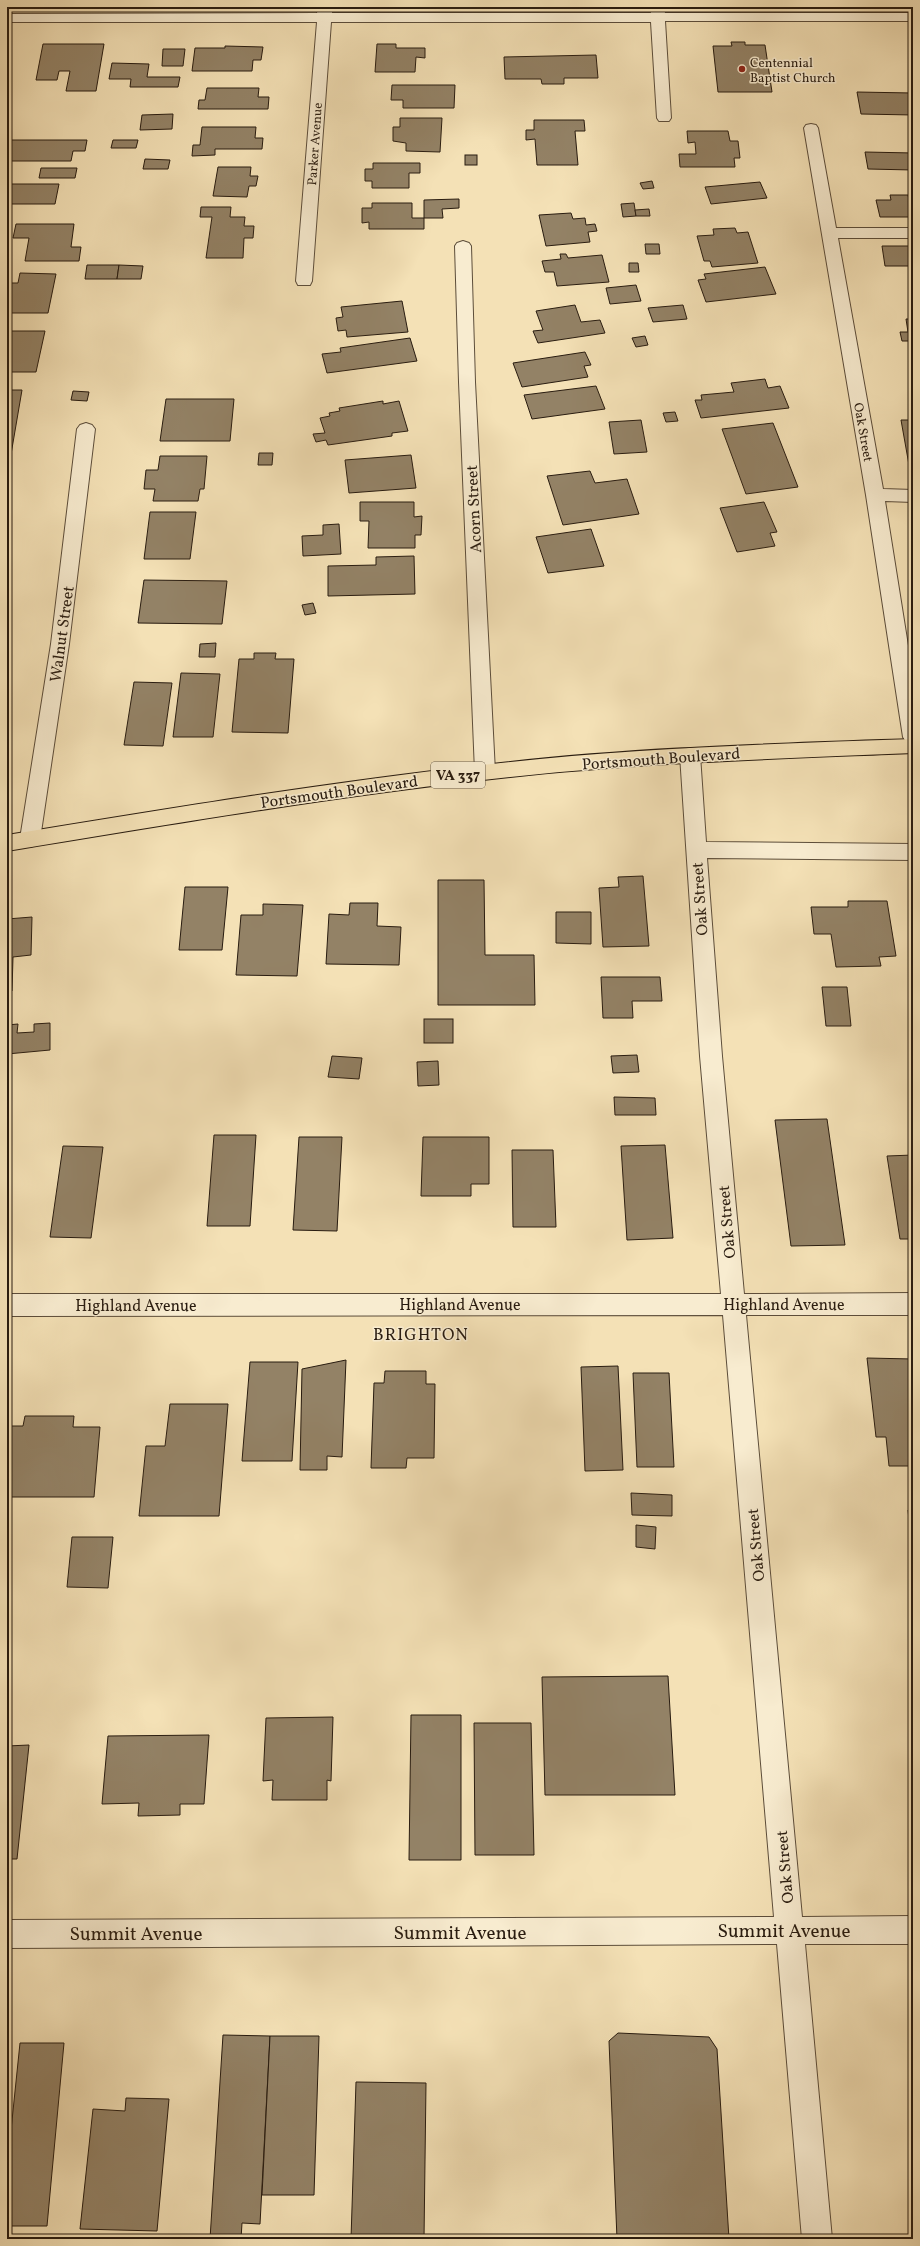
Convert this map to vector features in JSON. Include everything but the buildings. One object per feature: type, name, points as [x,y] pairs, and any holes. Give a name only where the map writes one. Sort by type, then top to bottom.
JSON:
[{"type":"main road","name":"Portsmouth Boulevard","points":[[7,843],[270,800],[485,772],[690,755],[913,746]]},
{"type":"street","points":[[7,18],[324,12],[657,12],[913,17]]},
{"type":"street","name":"Parker Avenue","points":[[304,281],[324,12]]},
{"type":"street","points":[[657,12],[663,75],[664,118]]},
{"type":"street","name":"Oak Street","points":[[810,128],[830,233],[875,496],[913,737]]},
{"type":"street","points":[[830,233],[913,233]]},
{"type":"street","name":"Acorn Street","points":[[463,246],[467,382],[485,772]]},
{"type":"street","name":"Walnut Street","points":[[30,839],[60,644],[86,429]]},
{"type":"street","points":[[875,496],[913,496]]},
{"type":"street","name":"Oak Street","points":[[690,755],[711,1056],[817,2239]]},
{"type":"street","points":[[696,850],[913,852]]},
{"type":"street","name":"Highland Avenue","points":[[7,1305],[913,1304]]},
{"type":"street","name":"Summit Avenue","points":[[7,1934],[913,1930]]},
{"type":"place","name":"Centennial Baptist Church","points":[[742,69]]},
{"type":"district","name":"BRIGHTON","points":[[421,1334]]}]
